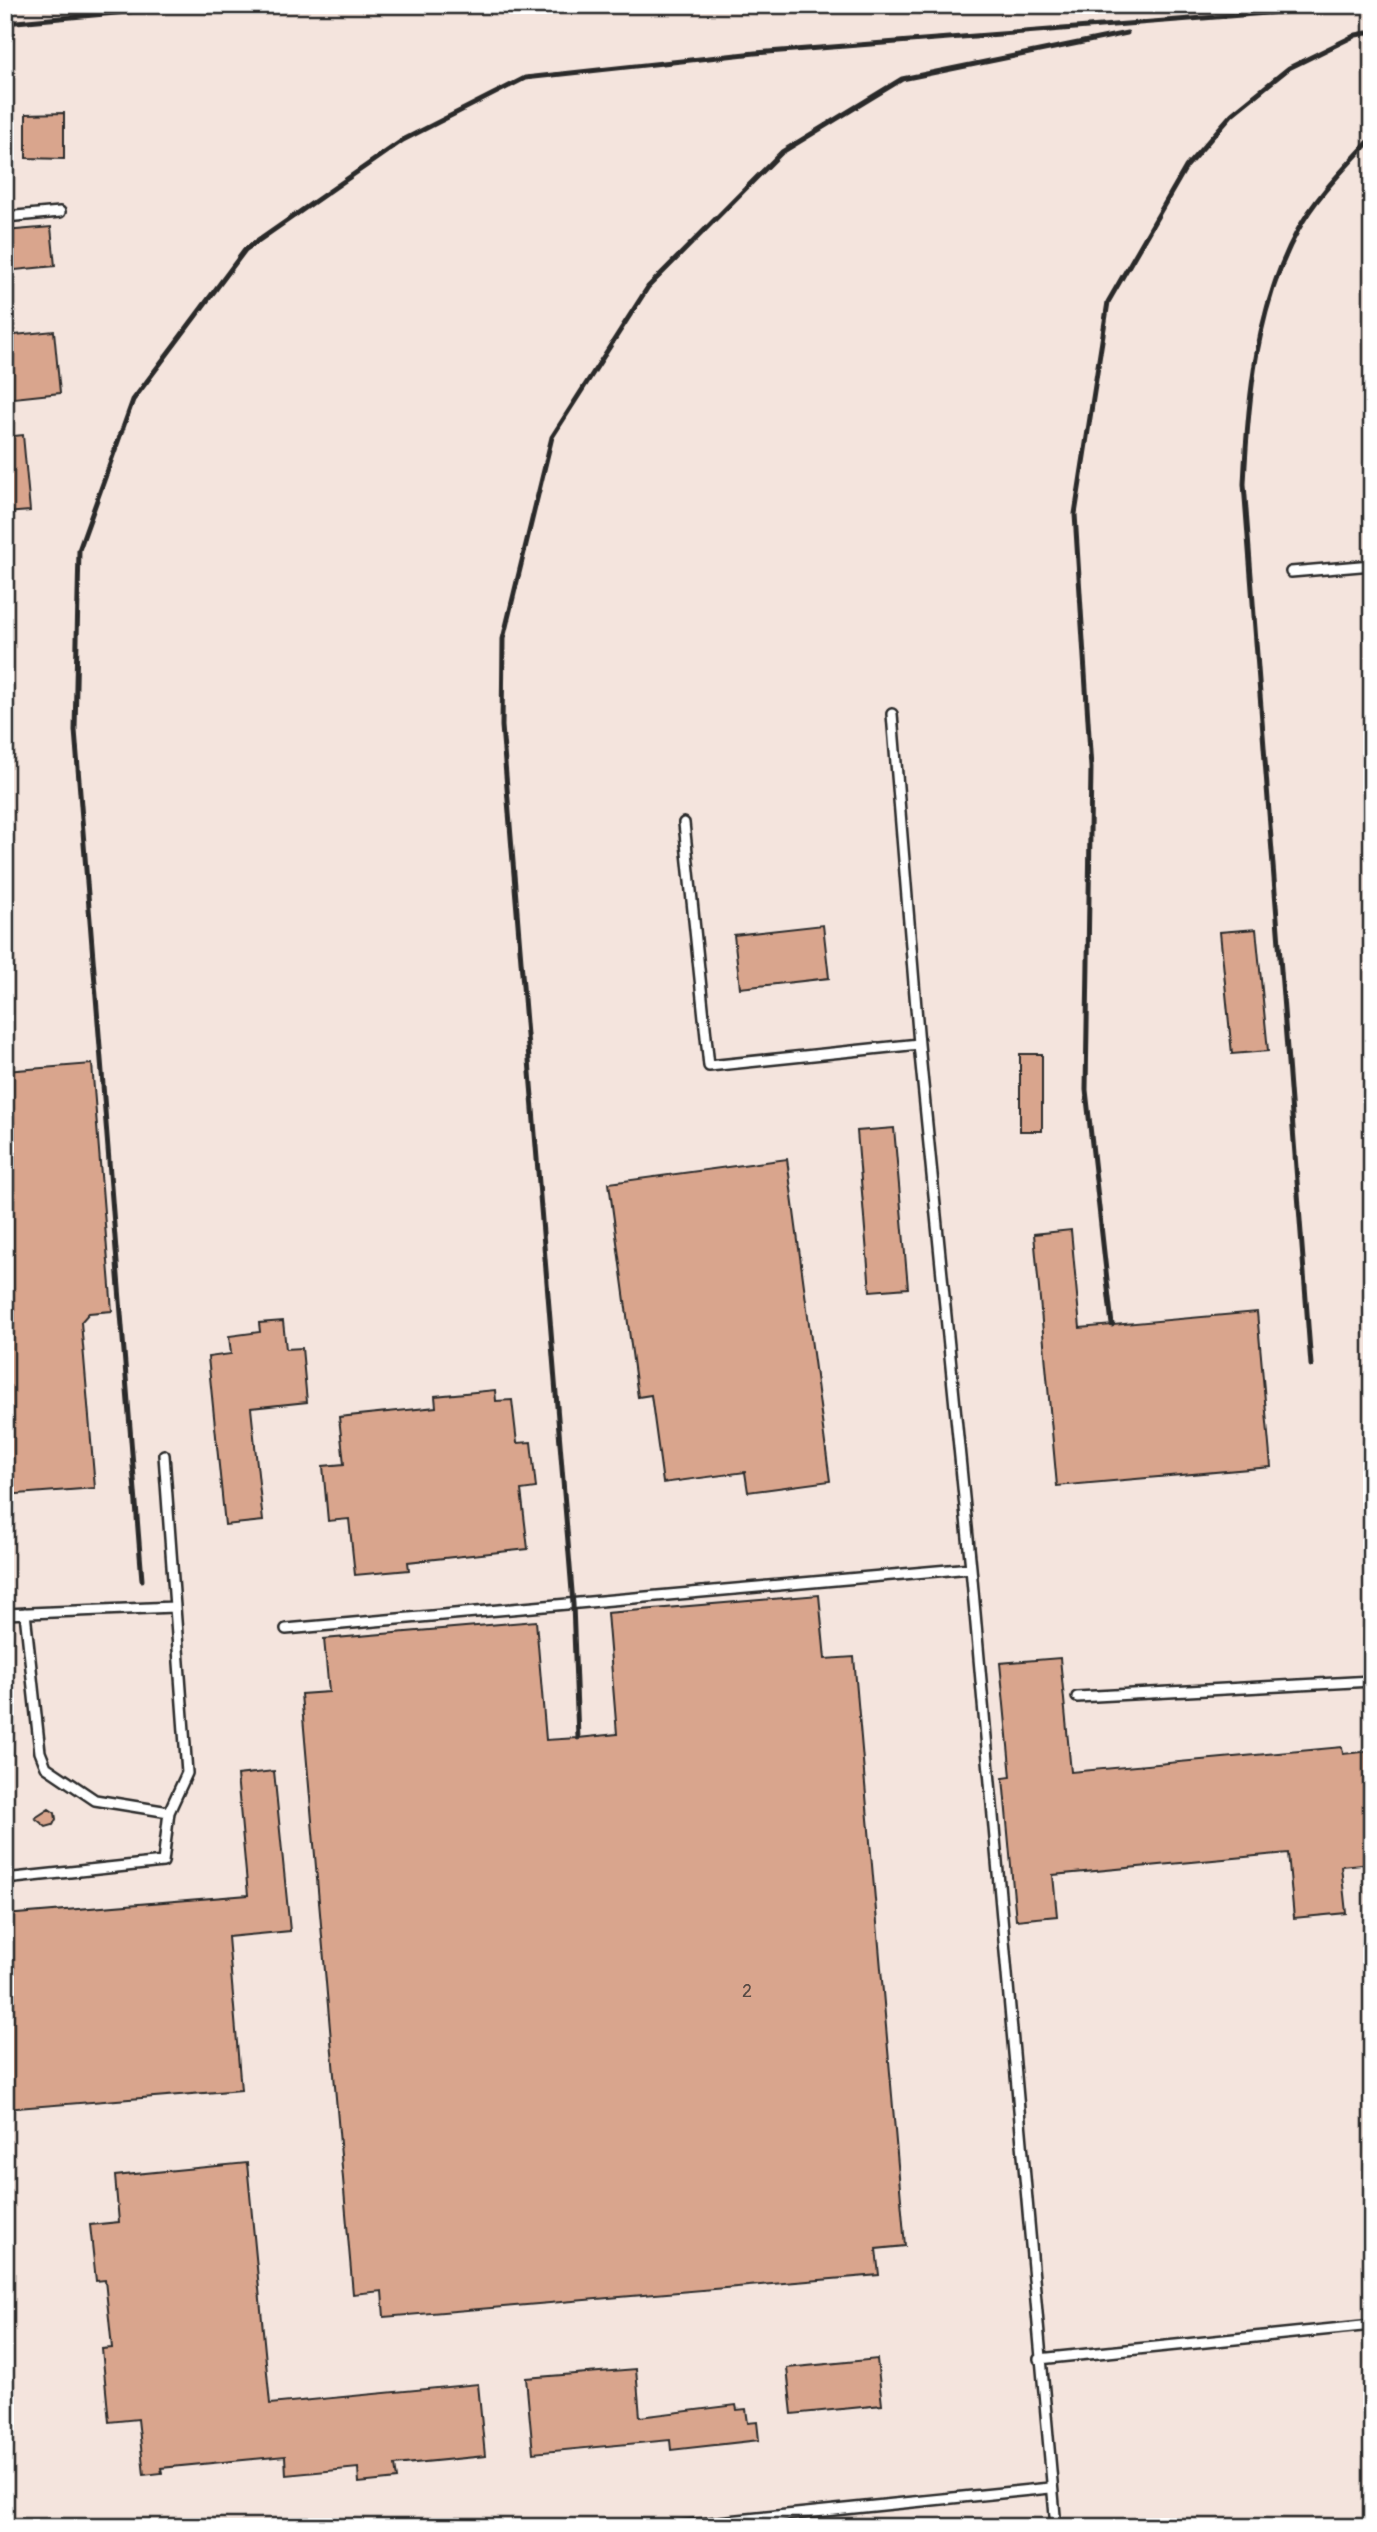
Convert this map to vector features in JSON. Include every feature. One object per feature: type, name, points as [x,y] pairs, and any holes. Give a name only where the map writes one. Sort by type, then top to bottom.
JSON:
[{"type":"lane","points":[[5,217],[60,212]]},
{"type":"lane","points":[[1291,572],[1372,565]]},
{"type":"lane","points":[[892,714],[919,1044],[971,1567],[1050,2487],[1056,2527]]},
{"type":"lane","points":[[684,823],[709,1066],[919,1044]]},
{"type":"lane","points":[[5,1878],[163,1862],[169,1812],[187,1773],[164,1455]]},
{"type":"lane","points":[[286,1629],[971,1567]]},
{"type":"lane","points":[[5,1614],[174,1607]]},
{"type":"lane","points":[[25,1613],[40,1752],[46,1767],[95,1800],[169,1812]]},
{"type":"lane","points":[[1077,1697],[1372,1681]]},
{"type":"lane","points":[[1040,2359],[1372,2325]]},
{"type":"lane","points":[[669,2527],[1050,2487]]},
{"type":"shaded area","points":[[5,5],[1372,5],[1372,2527],[5,2527]]},
{"type":"building","points":[[64,113],[64,159],[26,158],[26,114]]},
{"type":"building","points":[[51,227],[55,266],[5,271],[5,231]]},
{"type":"building","points":[[54,331],[60,393],[5,399],[5,336]]},
{"type":"building","points":[[23,435],[30,511],[5,513],[5,437]]},
{"type":"building","points":[[823,925],[829,978],[740,988],[734,935]]},
{"type":"building","points":[[1256,929],[1268,1051],[1232,1054],[1220,932]]},
{"type":"building","points":[[1020,1054],[1042,1054],[1042,1131],[1020,1131]]},
{"type":"building","points":[[92,1064],[112,1311],[89,1313],[81,1322],[95,1488],[5,1495],[5,1071]]},
{"type":"building","points":[[894,1128],[908,1288],[870,1291],[857,1131]]},
{"type":"building","points":[[787,1159],[830,1481],[748,1492],[745,1472],[663,1483],[651,1395],[638,1397],[609,1183]]},
{"type":"building","points":[[1071,1230],[1080,1328],[1257,1312],[1271,1467],[1057,1486],[1034,1234]]},
{"type":"building","points":[[283,1321],[286,1349],[302,1348],[307,1402],[251,1408],[263,1521],[225,1525],[208,1357],[231,1354],[229,1336],[260,1332],[259,1323]]},
{"type":"building","points":[[495,1390],[496,1401],[512,1400],[517,1443],[531,1442],[536,1488],[521,1490],[528,1549],[408,1562],[409,1570],[355,1575],[349,1519],[328,1521],[323,1466],[344,1464],[339,1417],[436,1407],[435,1396]]},
{"type":"building","points":[[819,1595],[825,1659],[854,1657],[905,2246],[876,2249],[879,2275],[384,2317],[382,2291],[353,2294],[301,1694],[329,1692],[324,1639],[536,1621],[546,1740],[578,1738],[617,1734],[607,1613]]},
{"type":"building","points":[[1060,1658],[1071,1772],[1342,1747],[1343,1754],[1372,1751],[1372,1863],[1341,1866],[1346,1913],[1294,1918],[1288,1853],[1053,1875],[1057,1916],[1016,1920],[1003,1778],[1011,1777],[1000,1663]]},
{"type":"building","points":[[274,1771],[290,1931],[228,1937],[241,2090],[5,2109],[5,1915],[248,1895],[237,1775]]},
{"type":"building","points":[[49,1809],[55,1813],[56,1819],[53,1825],[46,1827],[35,1818]]},
{"type":"building","points":[[247,2163],[270,2404],[478,2384],[485,2456],[395,2465],[397,2479],[359,2483],[358,2468],[286,2475],[285,2456],[161,2468],[162,2473],[144,2475],[138,2419],[109,2422],[102,2349],[112,2348],[105,2280],[96,2281],[90,2225],[119,2222],[115,2176]]},
{"type":"building","points":[[877,2359],[882,2405],[792,2414],[787,2368]]},
{"type":"building","points":[[636,2369],[640,2417],[736,2405],[737,2410],[746,2409],[748,2423],[757,2422],[759,2440],[671,2450],[670,2440],[533,2453],[526,2378]]},
{"type":"railway","points":[[5,23],[205,5]]},
{"type":"railway","points":[[142,1580],[75,730],[79,550],[133,400],[245,250],[403,140],[525,78],[755,53],[1371,5]]},
{"type":"railway","points":[[1112,1325],[1086,1090],[1091,768],[1075,514],[1108,302],[1186,167],[1232,114],[1289,68],[1356,35],[1372,32]]},
{"type":"railway","points":[[578,1738],[573,1604],[502,726],[503,639],[552,437],[648,287],[782,152],[902,79],[1127,33]]},
{"type":"railway","points":[[1311,1365],[1244,484],[1252,386],[1272,290],[1305,217],[1372,138]]}]
